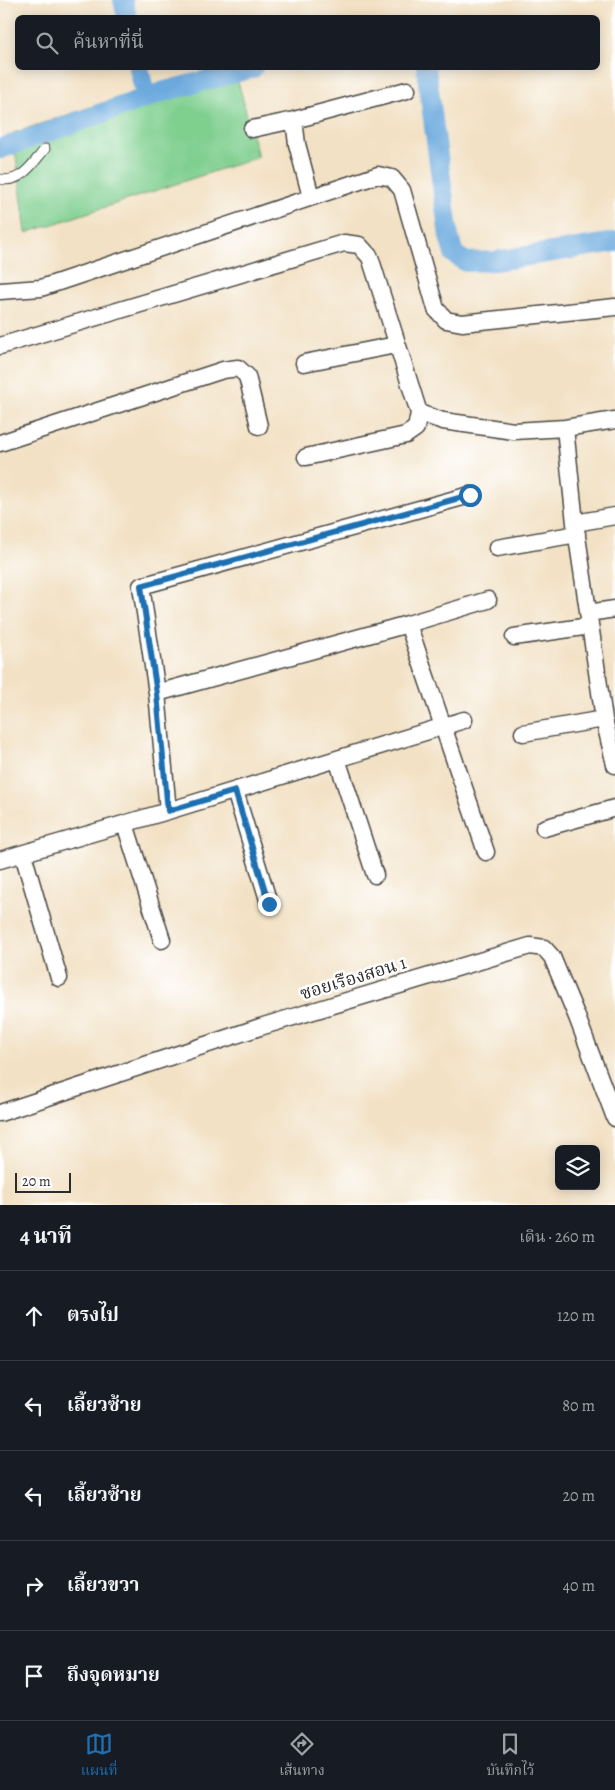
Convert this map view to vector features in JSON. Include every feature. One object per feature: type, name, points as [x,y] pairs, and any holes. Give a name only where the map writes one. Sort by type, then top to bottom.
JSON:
[{"type":"street","points":[[252,130],[406,90]]},
{"type":"street","points":[[294,120],[297,144],[311,197]]},
{"type":"street","points":[[0,291],[41,288],[378,175],[392,178],[402,190],[436,309],[446,320],[462,323],[615,307]]},
{"type":"street","points":[[0,346],[344,243],[359,245],[370,257],[419,414],[416,428],[406,435],[306,457]]},
{"type":"street","points":[[304,363],[396,345]]},
{"type":"street","points":[[0,443],[223,370],[238,368],[247,376],[259,426]]},
{"type":"street","points":[[419,414],[443,420],[514,431],[565,428],[615,420]]},
{"type":"street","points":[[565,428],[576,528],[589,619],[607,711],[615,765]]},
{"type":"street","points":[[168,811],[157,694],[141,586],[470,495]]},
{"type":"street","points":[[497,548],[615,516]]},
{"type":"street","points":[[157,694],[488,600]]},
{"type":"street","points":[[514,637],[589,619],[615,609]]},
{"type":"street","points":[[408,624],[486,852]]},
{"type":"street","points":[[523,733],[607,711]]},
{"type":"street","points":[[0,860],[235,791],[464,720]]},
{"type":"street","points":[[338,759],[376,875]]},
{"type":"street","points":[[235,791],[269,904]]},
{"type":"street","points":[[544,828],[615,808]]},
{"type":"street","points":[[125,824],[162,940]]},
{"type":"street","points":[[23,854],[59,978]]},
{"type":"street","name":"ซอยเรืองสอน 1","points":[[0,1112],[260,1027],[530,946],[544,948],[552,956],[615,1118]]},
{"type":"lane","points":[[0,178],[7,180],[24,174],[45,149]]},
{"type":"green space","points":[[168,81],[238,81],[258,157],[26,233],[13,133]]},
{"type":"waterway","points":[[123,0],[126,15]]},
{"type":"waterway","points":[[139,70],[146,98]]},
{"type":"waterway","points":[[0,149],[165,91],[245,70]]},
{"type":"waterway","points":[[426,70],[449,237],[454,254],[466,262],[495,261],[615,242]]},
{"type":"route","points":[[269,904],[235,791],[168,811],[157,694],[141,586],[470,495]]}]
